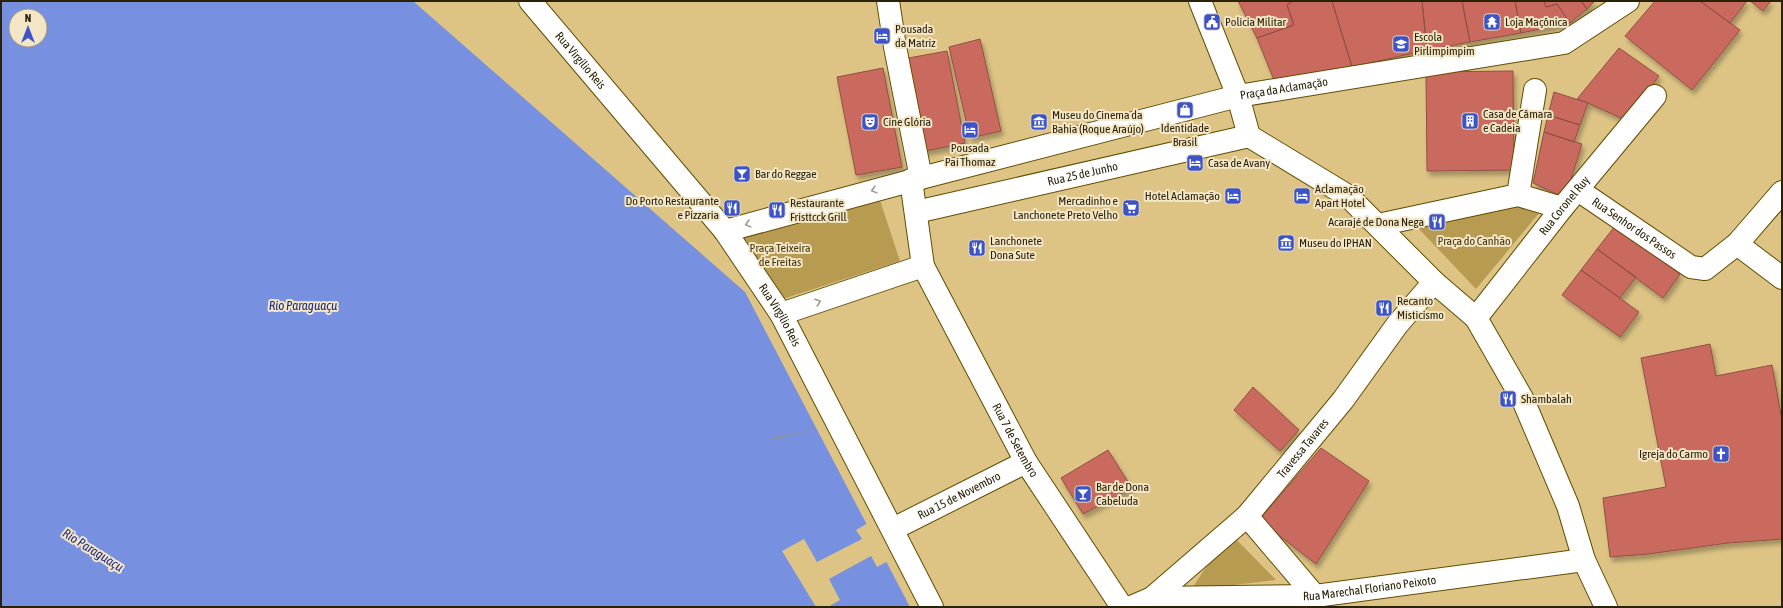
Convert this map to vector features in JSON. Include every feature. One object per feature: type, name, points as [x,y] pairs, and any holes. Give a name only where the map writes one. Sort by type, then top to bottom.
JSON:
[{"type":"street","name":"Rua Virgílio Reis","points":[[530,1],[725,230],[781,314],[849,449],[932,607]]},
{"type":"street","points":[[781,314],[923,266],[916,212],[916,179],[888,1]]},
{"type":"street","points":[[725,230],[1238,96],[1200,1]]},
{"type":"street","name":"Praça da Aclamação","points":[[1249,136],[1238,96],[1564,43],[1628,1]]},
{"type":"street","points":[[1518,195],[1535,90]]},
{"type":"street","name":"Rua Coronel Ruy","points":[[1476,318],[1562,208],[1655,96]]},
{"type":"street","points":[[1249,136],[1348,196],[1434,282],[1476,318],[1523,400],[1568,506],[1584,560],[1606,607]]},
{"type":"street","name":"Rua 25 de Junho","points":[[916,212],[1249,136]]},
{"type":"street","name":"Rua Senhor dos Passos","points":[[1578,190],[1691,267],[1705,269],[1738,244]]},
{"type":"street","points":[[1782,192],[1738,244],[1782,278]]},
{"type":"street","points":[[1378,225],[1518,195],[1562,208]]},
{"type":"street","name":"Rua 7 de Setembro","points":[[923,266],[1026,462],[1122,607]]},
{"type":"street","name":"Travessa Tavares","points":[[1152,598],[1247,516],[1344,400],[1397,325],[1434,282]]},
{"type":"street","name":"Rua 15 de Novembro","points":[[892,529],[1026,462]]},
{"type":"street","points":[[1247,516],[1315,596]]},
{"type":"street","name":"Rua Marechal Floriano Peixoto","points":[[1152,598],[1315,596],[1584,560]]},
{"type":"street","points":[[1131,607],[1152,598]]},
{"type":"path","points":[[774,438],[800,433],[816,427]]},
{"type":"green space","name":"Praça Teixeira de Freitas","points":[[875,185],[900,261],[761,306],[714,229]]},
{"type":"green space","name":"Praça do Canhão","points":[[1545,206],[1476,289],[1402,211]]},
{"type":"green space","points":[[1229,532],[1276,580],[1191,590]]},
{"type":"water","name":"Rio Paraguaçu","points":[[1,1],[413,1],[745,292],[910,607],[1,607]]},
{"type":"pier","points":[[868,523],[888,561],[877,567],[871,556],[829,579],[840,600],[828,607],[816,607],[782,551],[804,539],[817,562],[862,539],[856,530]]},
{"type":"building","points":[[1238,1],[1293,1],[1287,5],[1294,25],[1257,38]]},
{"type":"building","points":[[1293,1],[1332,1],[1352,67],[1276,85],[1257,38],[1294,25],[1287,5]]},
{"type":"building","points":[[1332,1],[1422,1],[1427,50],[1352,67]]},
{"type":"building","points":[[1422,1],[1462,1],[1470,42],[1427,50]]},
{"type":"building","points":[[1462,1],[1515,1],[1521,33],[1470,42]]},
{"type":"building","points":[[1515,1],[1544,1],[1546,7],[1557,4],[1570,23],[1521,33]]},
{"type":"building","points":[[1544,1],[1581,1],[1587,9],[1570,23],[1557,4],[1546,7]]},
{"type":"building","points":[[1581,1],[1595,1],[1587,9]]},
{"type":"building","points":[[1655,1],[1700,1],[1740,30],[1692,90],[1625,36]]},
{"type":"building","points":[[1700,1],[1747,1],[1730,23]]},
{"type":"building","points":[[1750,1],[1771,1],[1763,11]]},
{"type":"building","points":[[980,39],[1001,131],[970,138],[949,47]]},
{"type":"building","points":[[1619,48],[1659,76],[1625,120],[1577,99]]},
{"type":"building","points":[[947,51],[965,143],[921,152],[903,59]]},
{"type":"building","name":"Cine Glória","points":[[883,68],[902,167],[856,175],[837,77]]},
{"type":"building","name":"Casa de Câmara e Cadeia","points":[[1513,71],[1514,170],[1427,171],[1426,72]]},
{"type":"building","points":[[1554,92],[1588,103],[1580,125],[1548,115]]},
{"type":"building","points":[[1548,115],[1580,125],[1574,142],[1544,132]]},
{"type":"building","points":[[1544,132],[1582,144],[1565,198],[1533,183]]},
{"type":"building","points":[[1615,226],[1680,274],[1663,298],[1597,249]]},
{"type":"building","points":[[1597,249],[1636,277],[1620,298],[1581,270]]},
{"type":"building","points":[[1581,270],[1639,312],[1620,337],[1562,295]]},
{"type":"building","name":"Igreja do Carmo","points":[[1710,344],[1716,376],[1772,365],[1782,420],[1782,539],[1728,543],[1648,554],[1610,557],[1603,498],[1666,487],[1641,358]]},
{"type":"building","points":[[1253,387],[1299,430],[1280,451],[1234,410]]},
{"type":"building","points":[[1321,448],[1369,481],[1316,564],[1259,520]]},
{"type":"building","points":[[1108,450],[1132,488],[1083,514],[1061,478]]},
{"type":"place","name":"Polícia Militar","points":[[1212,22]]},
{"type":"place","name":"Loja Maçônica","points":[[1492,22]]},
{"type":"place","name":"Pousada da Matriz","points":[[882,36]]},
{"type":"place","name":"Escola Pirlimpimpim","points":[[1401,44]]},
{"type":"place","name":"Identidade Brasil","points":[[1185,110]]},
{"type":"place","name":"Casa de Câmara e Cadeia","points":[[1470,121]]},
{"type":"place","name":"Cine Glória","points":[[870,122]]},
{"type":"place","name":"Museu do Cinema da Bahia (Roque Araújo)","points":[[1039,122]]},
{"type":"place","name":"Pousada Pai Thomaz","points":[[970,130]]},
{"type":"place","name":"Casa de Avany","points":[[1195,163]]},
{"type":"place","name":"Bar do Reggae","points":[[742,174]]},
{"type":"place","name":"Hotel Aclamação","points":[[1233,196]]},
{"type":"place","name":"Aclamação Apart Hotel","points":[[1302,196]]},
{"type":"place","name":"Do Porto Restaurante e Pizzaria","points":[[732,208]]},
{"type":"place","name":"Mercadinho e Lanchonete Preto Velho","points":[[1131,208]]},
{"type":"place","name":"Restaurante Fristtcck Grill","points":[[777,210]]},
{"type":"place","name":"Acarajé de Dona Nega","points":[[1437,222]]},
{"type":"place","name":"Museu do IPHAN","points":[[1286,243]]},
{"type":"place","name":"Lanchonete Dona Sute","points":[[977,248]]},
{"type":"place","name":"Recanto Misticismo","points":[[1384,308]]},
{"type":"place","name":"Shambalah","points":[[1508,399]]},
{"type":"place","name":"Igreja do Carmo","points":[[1721,454]]},
{"type":"place","name":"Bar de Dona Cabeluda","points":[[1083,494]]}]
